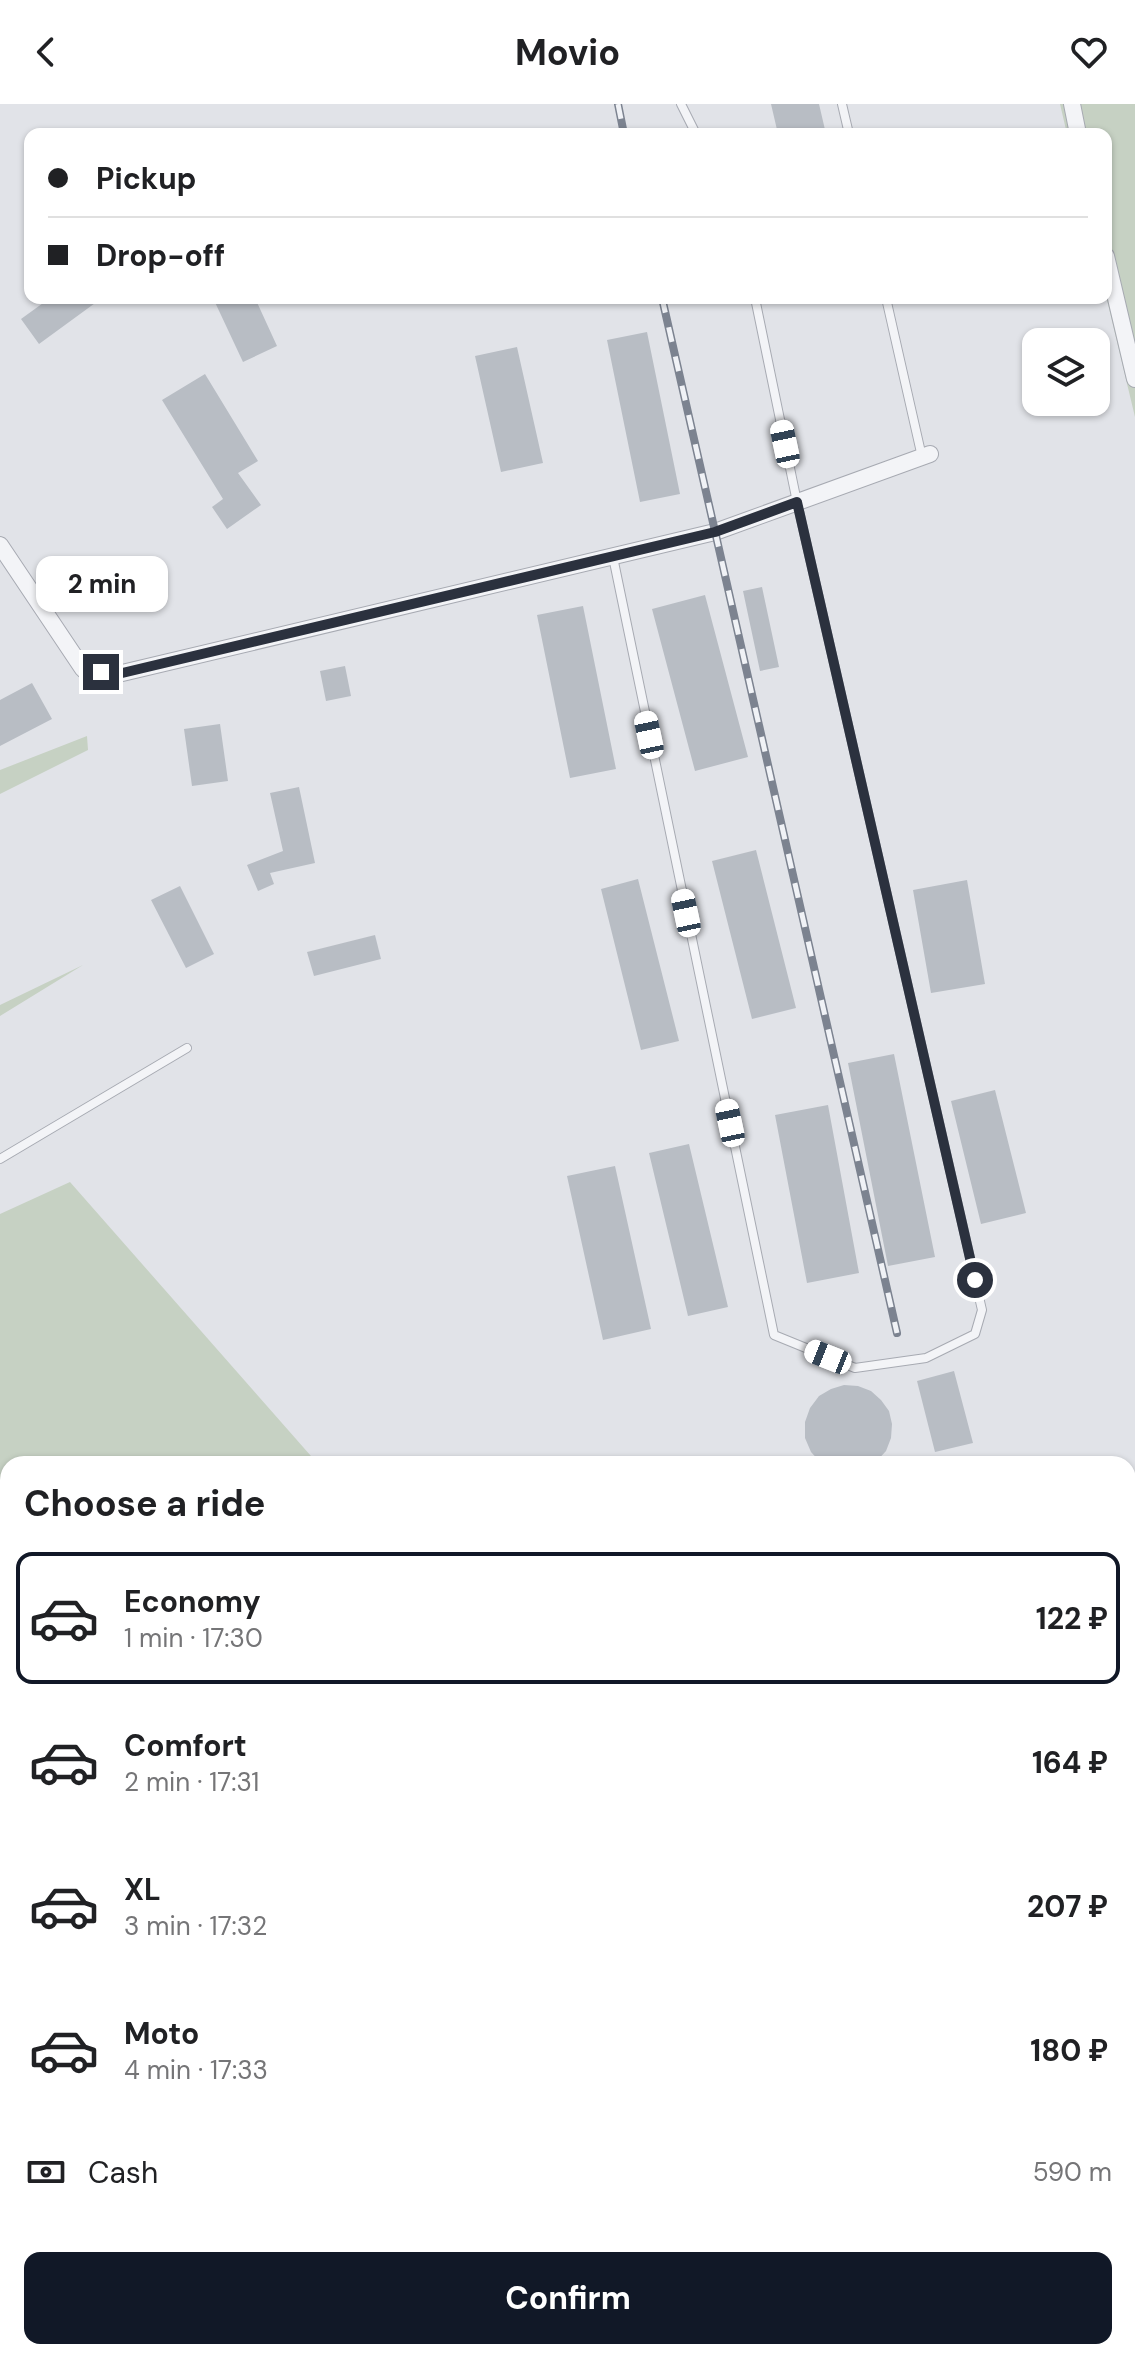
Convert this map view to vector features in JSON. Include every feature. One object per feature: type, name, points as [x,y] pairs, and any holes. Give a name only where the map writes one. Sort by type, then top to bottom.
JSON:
[{"type":"street","points":[[1072,104],[1077,128]]},
{"type":"street","points":[[1112,281],[1135,379]]},
{"type":"street","points":[[0,545],[83,669],[118,674],[715,532],[926,455]]},
{"type":"lane","points":[[681,104],[693,128]]},
{"type":"lane","points":[[842,104],[848,128]]},
{"type":"lane","points":[[612,556],[774,1335],[855,1368],[926,1358],[975,1334],[982,1310],[797,502],[756,304]]},
{"type":"lane","points":[[888,304],[926,455]]},
{"type":"lane","points":[[0,1159],[187,1048]]},
{"type":"green space","points":[[1060,104],[1135,104],[1135,417],[1108,304],[1112,304],[1112,128],[1066,128]]},
{"type":"green space","points":[[87,736],[88,750],[0,794],[0,770]]},
{"type":"green space","points":[[83,965],[0,1016],[0,1005]]},
{"type":"green space","points":[[70,1182],[311,1456],[0,1456],[0,1214]]},
{"type":"building","points":[[771,104],[819,104],[825,128],[777,128]]},
{"type":"building","points":[[42,304],[94,304],[39,344],[21,319]]},
{"type":"building","points":[[216,304],[258,304],[277,346],[243,362]]},
{"type":"building","points":[[647,332],[680,494],[640,502],[607,340]]},
{"type":"building","points":[[517,347],[543,463],[501,472],[475,356]]},
{"type":"building","points":[[205,374],[258,461],[238,473],[261,505],[227,529],[212,507],[223,499],[162,400]]},
{"type":"building","points":[[762,587],[779,667],[760,671],[743,591]]},
{"type":"building","points":[[705,595],[748,757],[695,771],[652,609]]},
{"type":"building","points":[[583,606],[616,769],[570,778],[537,615]]},
{"type":"building","points":[[345,666],[351,696],[326,701],[320,671]]},
{"type":"building","points":[[32,683],[52,719],[0,746],[0,700]]},
{"type":"building","points":[[220,724],[228,781],[192,786],[184,729]]},
{"type":"building","points":[[299,787],[315,863],[270,873],[274,884],[258,891],[247,865],[283,851],[270,793]]},
{"type":"building","points":[[756,850],[796,1008],[752,1019],[712,861]]},
{"type":"building","points":[[638,879],[679,1041],[641,1050],[601,889]]},
{"type":"building","points":[[967,880],[985,984],[931,993],[913,890]]},
{"type":"building","points":[[180,886],[214,954],[186,968],[151,900]]},
{"type":"building","points":[[375,935],[381,959],[314,976],[307,952]]},
{"type":"building","points":[[894,1054],[935,1257],[888,1266],[848,1063]]},
{"type":"building","points":[[995,1090],[1026,1213],[981,1224],[951,1101]]},
{"type":"building","points":[[828,1105],[859,1273],[807,1283],[775,1115]]},
{"type":"building","points":[[689,1144],[728,1307],[688,1316],[649,1153]]},
{"type":"building","points":[[615,1166],[651,1329],[603,1340],[567,1176]]},
{"type":"building","points":[[954,1371],[973,1443],[935,1452],[917,1381]]},
{"type":"building","points":[[844,1385],[858,1386],[871,1391],[881,1400],[889,1411],[892,1424],[891,1438],[881,1456],[815,1456],[811,1452],[805,1438],[805,1422],[819,1396]]},
{"type":"railway","points":[[618,104],[623,128]]},
{"type":"railway","points":[[663,304],[897,1333]]},
{"type":"route","points":[[101,672],[118,674],[715,532],[797,502],[975,1280]]}]
